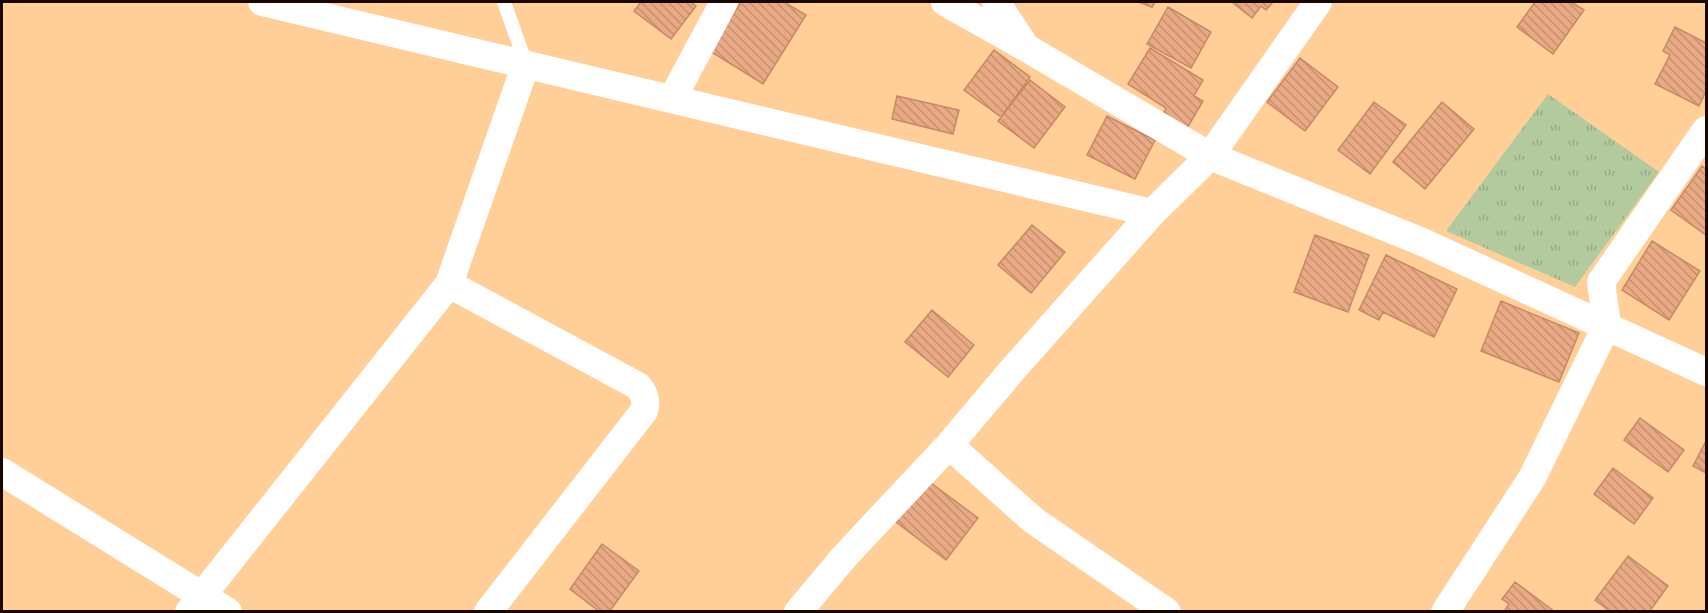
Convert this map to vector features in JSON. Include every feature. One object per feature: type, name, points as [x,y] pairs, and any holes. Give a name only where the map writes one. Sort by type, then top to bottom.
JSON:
[{"type":"street","points":[[262,2],[1152,213]]},
{"type":"street","points":[[672,99],[724,2]]},
{"type":"street","points":[[945,2],[1210,156],[1420,241],[1707,372]]},
{"type":"street","points":[[996,2],[1025,47]]},
{"type":"street","points":[[798,612],[844,557],[950,445],[1014,368],[1152,213],[1210,156],[1318,2]]},
{"type":"street","points":[[196,604],[449,284],[526,64]]},
{"type":"street","points":[[1445,612],[1532,478],[1607,326],[1601,282],[1707,130]]},
{"type":"street","points":[[449,284],[638,386],[645,397],[646,404],[644,411],[488,612]]},
{"type":"street","points":[[950,445],[1033,520],[1167,612]]},
{"type":"street","points":[[2,472],[196,604],[228,612]]},
{"type":"lane","points":[[504,2],[526,64]]},
{"type":"green space","points":[[1548,94],[1659,172],[1575,287],[1446,231]]},
{"type":"building","points":[[641,2],[690,2],[696,6],[671,39],[634,11]]},
{"type":"building","points":[[741,2],[784,2],[806,15],[763,84],[710,51]]},
{"type":"building","points":[[1139,2],[1155,2],[1152,7]]},
{"type":"building","points":[[1232,2],[1273,2],[1266,10],[1261,6],[1252,18]]},
{"type":"building","points":[[1535,2],[1571,2],[1584,10],[1553,54],[1517,27]]},
{"type":"building","points":[[1168,7],[1211,32],[1191,68],[1147,44]]},
{"type":"building","points":[[1675,27],[1706,43],[1706,91],[1699,106],[1655,84],[1670,55],[1663,51]]},
{"type":"building","points":[[1150,48],[1203,80],[1194,96],[1203,101],[1186,130],[1162,116],[1166,108],[1128,84]]},
{"type":"building","points":[[994,50],[1030,77],[1001,117],[964,90]]},
{"type":"building","points":[[1300,58],[1338,87],[1305,131],[1267,102]]},
{"type":"building","points":[[1030,80],[1065,107],[1034,148],[998,121]]},
{"type":"building","points":[[897,96],[959,110],[953,134],[892,119]]},
{"type":"building","points":[[1374,102],[1406,125],[1370,174],[1338,150]]},
{"type":"building","points":[[1442,102],[1474,129],[1425,189],[1393,162]]},
{"type":"building","points":[[1107,116],[1155,140],[1135,179],[1087,155]]},
{"type":"building","points":[[1702,166],[1706,169],[1706,235],[1671,210]]},
{"type":"building","points":[[1032,225],[1065,252],[1031,293],[998,265]]},
{"type":"building","points":[[1315,235],[1369,255],[1348,312],[1294,292]]},
{"type":"building","points":[[1652,241],[1700,271],[1669,320],[1622,290]]},
{"type":"building","points":[[1386,255],[1457,289],[1434,337],[1383,312],[1379,320],[1359,310]]},
{"type":"building","points":[[1501,301],[1579,333],[1559,382],[1481,351]]},
{"type":"building","points":[[932,310],[974,345],[948,377],[905,342]]},
{"type":"building","points":[[1640,418],[1684,450],[1668,472],[1624,440]]},
{"type":"building","points":[[1706,441],[1706,473],[1693,466]]},
{"type":"building","points":[[1613,468],[1653,498],[1634,524],[1594,494]]},
{"type":"building","points":[[927,480],[978,518],[946,560],[896,522]]},
{"type":"building","points":[[602,544],[639,571],[609,612],[600,612],[570,589]]},
{"type":"building","points":[[1628,556],[1668,586],[1649,612],[1611,612],[1595,600]]},
{"type":"building","points":[[1515,582],[1555,612],[1504,612],[1509,604],[1502,599]]}]
